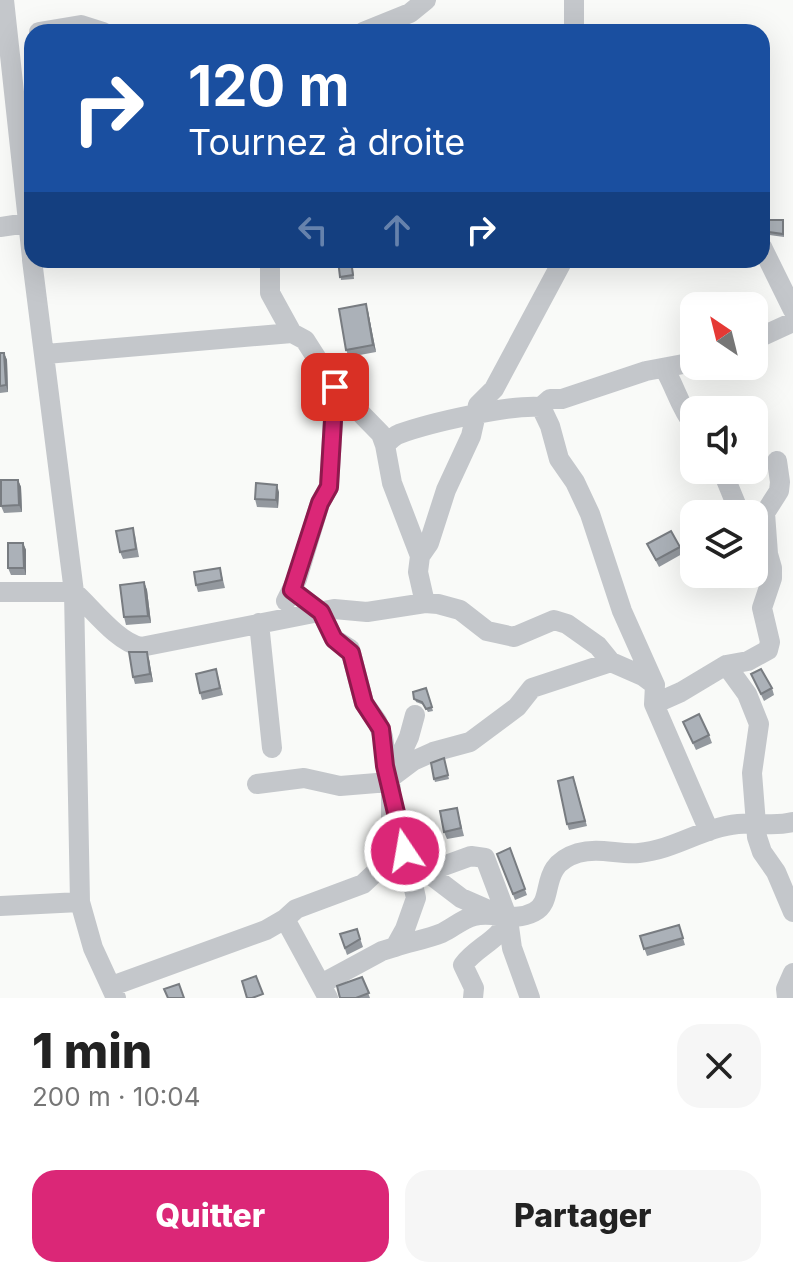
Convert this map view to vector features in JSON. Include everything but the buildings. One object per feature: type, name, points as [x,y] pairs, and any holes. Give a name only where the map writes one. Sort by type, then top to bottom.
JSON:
[{"type":"street","points":[[383,24],[410,13],[426,0]]},
{"type":"street","points":[[574,0],[574,24]]},
{"type":"street","points":[[4,20],[24,30]]},
{"type":"street","points":[[4,20],[24,197]]},
{"type":"street","points":[[0,227],[24,223]]},
{"type":"street","points":[[770,263],[793,310]]},
{"type":"street","points":[[33,268],[74,592],[80,902],[93,948],[114,992],[266,930],[296,909],[363,884],[378,870],[388,842],[390,784],[415,715]]},
{"type":"street","points":[[270,268],[270,293],[292,333],[305,340],[335,387],[387,438],[392,483],[420,556]]},
{"type":"street","points":[[425,603],[418,572],[420,556],[429,543],[446,490],[471,436],[478,405],[494,389],[559,268]]},
{"type":"street","points":[[768,334],[793,322]]},
{"type":"street","points":[[46,354],[292,333]]},
{"type":"street","points":[[387,438],[476,415],[541,407],[550,399],[562,399],[646,371],[680,365]]},
{"type":"street","points":[[664,368],[680,400]]},
{"type":"street","points":[[675,386],[680,379]]},
{"type":"street","points":[[272,748],[268,621],[292,590],[320,503],[329,487],[335,387]]},
{"type":"street","points":[[541,407],[559,459],[575,482],[590,514],[622,611],[709,831]]},
{"type":"street","points":[[654,694],[681,692],[726,665],[748,661],[768,650],[770,642],[762,608],[772,568],[765,513],[779,491],[777,461]]},
{"type":"street","points":[[766,588],[767,592]]},
{"type":"street","points":[[292,590],[321,612],[334,639],[351,653],[364,703],[381,729],[405,851],[419,875],[508,919]]},
{"type":"street","points":[[0,592],[74,592],[118,636],[141,647],[321,612],[349,608],[367,612],[425,603],[453,607],[487,631],[514,637],[554,620],[567,624],[598,646],[611,662],[643,676],[654,694]]},
{"type":"street","points":[[257,784],[304,778],[340,786],[390,784],[413,761],[470,742],[517,707],[532,688],[611,662]]},
{"type":"street","points":[[726,665],[747,694],[759,724],[752,773],[755,824],[762,852],[776,872],[793,912]]},
{"type":"street","points":[[285,919],[324,991],[382,951],[443,933],[471,917],[485,914],[508,919],[537,911],[543,905],[553,868],[582,852],[617,850],[635,854],[655,851],[737,824],[773,826],[793,822]]},
{"type":"street","points":[[419,875],[463,858],[482,856],[508,919],[512,948],[530,998]]},
{"type":"street","points":[[395,947],[416,898],[419,875]]},
{"type":"street","points":[[0,906],[80,902]]},
{"type":"street","points":[[473,998],[474,988],[463,965],[499,933],[508,919]]},
{"type":"street","points":[[787,998],[786,989],[793,973]]},
{"type":"route","points":[[335,387],[329,487],[320,503],[292,590],[321,612],[334,639],[350,649],[364,703],[381,729],[385,766],[405,851]]}]
